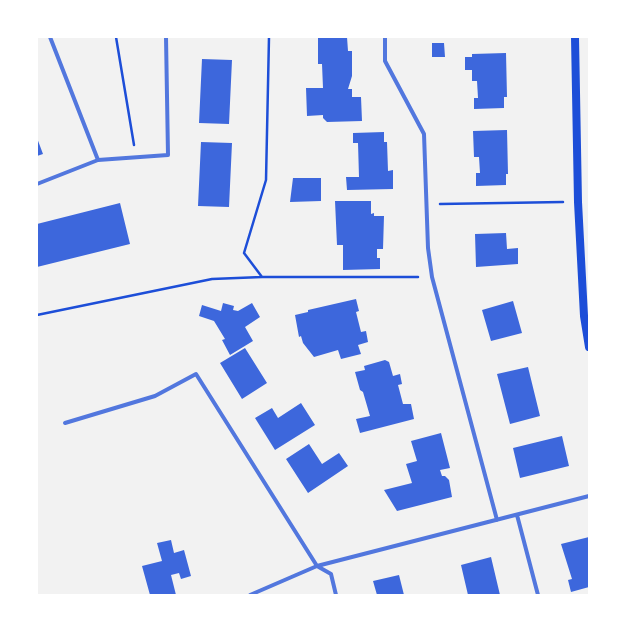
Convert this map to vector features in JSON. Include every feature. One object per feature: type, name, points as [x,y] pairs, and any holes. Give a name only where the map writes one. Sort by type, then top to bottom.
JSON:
[{"type":"main road","points":[[575,37],[578,202],[584,316],[589,347]]},
{"type":"street","points":[[50,37],[98,160]]},
{"type":"street","points":[[37,184],[98,160],[168,155],[166,37]]},
{"type":"street","points":[[385,37],[385,61],[424,134],[428,248],[432,277],[497,520]]},
{"type":"street","points":[[65,423],[155,396],[196,374],[316,566],[330,574],[336,595]]},
{"type":"street","points":[[250,595],[316,566],[589,496]]},
{"type":"street","points":[[517,515],[538,595]]},
{"type":"path","points":[[116,37],[132,128],[135,157]]},
{"type":"path","points":[[262,277],[244,253],[266,180],[269,37]]},
{"type":"path","points":[[426,204],[578,202]]},
{"type":"path","points":[[37,315],[212,278],[432,277]]},
{"type":"building","points":[[318,37],[347,37],[348,51],[352,51],[352,76],[348,89],[352,89],[352,97],[361,97],[362,121],[327,122],[323,118],[323,115],[307,116],[306,88],[323,88],[322,64],[318,64]]},
{"type":"building","points":[[432,43],[444,43],[445,57],[432,57]]},
{"type":"building","points":[[506,53],[507,97],[504,97],[504,108],[474,109],[474,98],[478,98],[477,81],[472,81],[472,70],[465,70],[465,57],[472,57],[472,54]]},
{"type":"building","points":[[202,59],[232,60],[229,124],[199,123]]},
{"type":"building","points":[[507,130],[508,174],[506,174],[506,185],[476,186],[476,173],[480,173],[479,157],[474,157],[473,131]]},
{"type":"building","points":[[384,132],[384,142],[387,142],[388,171],[393,170],[393,189],[347,190],[346,177],[359,177],[358,143],[353,143],[353,133]]},
{"type":"building","points":[[37,138],[43,154],[37,156]]},
{"type":"building","points":[[201,142],[232,143],[229,207],[198,206]]},
{"type":"building","points":[[293,178],[321,178],[321,201],[290,202]]},
{"type":"building","points":[[335,201],[371,201],[371,214],[374,213],[374,216],[384,216],[383,249],[377,249],[377,258],[380,258],[380,269],[343,270],[343,245],[337,245]]},
{"type":"building","points":[[120,203],[130,244],[37,267],[37,224]]},
{"type":"building","points":[[506,233],[507,249],[518,248],[518,264],[476,267],[475,234]]},
{"type":"building","points":[[356,299],[359,311],[356,312],[361,332],[366,331],[368,342],[358,345],[361,354],[341,359],[338,350],[314,357],[303,343],[301,336],[299,337],[295,315],[308,312],[308,310]]},
{"type":"building","points":[[513,301],[522,333],[491,341],[482,310]]},
{"type":"building","points":[[223,303],[234,306],[233,310],[238,311],[252,303],[260,317],[245,327],[253,341],[230,355],[222,340],[225,339],[214,321],[199,316],[202,305],[221,311]]},
{"type":"building","points":[[245,348],[267,383],[242,399],[220,363]]},
{"type":"building","points":[[385,360],[389,362],[393,376],[400,374],[402,384],[398,385],[403,404],[411,404],[414,419],[360,433],[356,419],[370,416],[355,372],[365,370],[364,366]]},
{"type":"building","points":[[528,367],[540,416],[510,424],[497,374]]},
{"type":"building","points":[[301,403],[315,425],[275,450],[255,418],[272,408],[278,418]]},
{"type":"building","points":[[441,433],[450,468],[440,470],[442,476],[445,476],[449,480],[452,497],[397,511],[384,490],[412,483],[406,464],[417,461],[411,441]]},
{"type":"building","points":[[562,436],[569,466],[520,478],[513,448]]},
{"type":"building","points":[[309,444],[322,464],[339,453],[348,466],[308,493],[286,459]]},
{"type":"building","points":[[589,537],[589,587],[571,592],[568,580],[572,579],[561,544]]},
{"type":"building","points":[[171,540],[174,553],[184,550],[191,576],[181,579],[179,573],[171,575],[176,595],[150,595],[142,566],[162,561],[157,543]]},
{"type":"building","points":[[491,557],[500,595],[468,595],[461,565]]},
{"type":"building","points":[[399,575],[404,595],[377,595],[373,581]]}]
